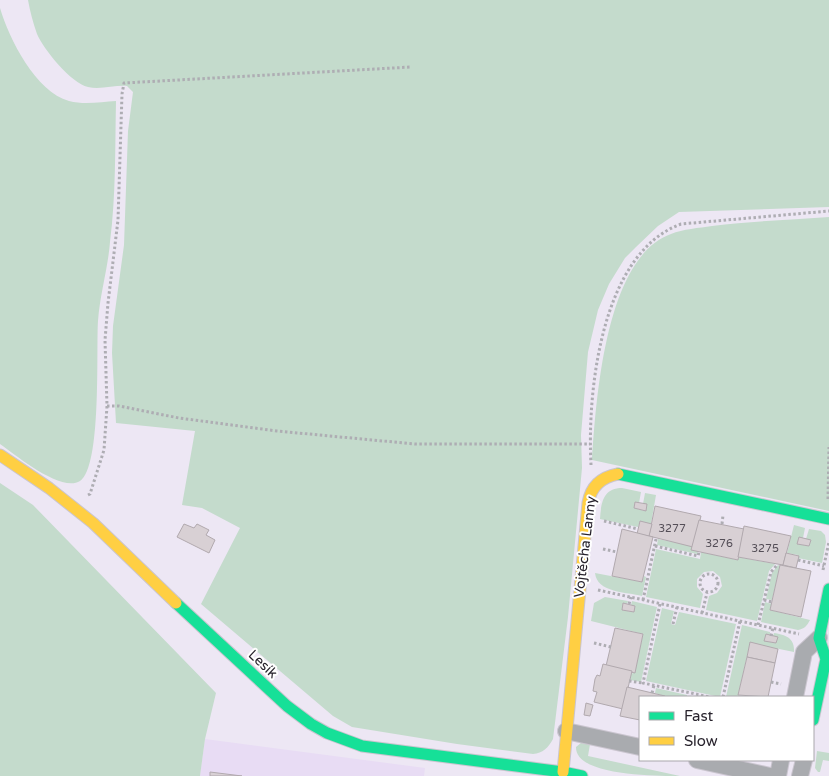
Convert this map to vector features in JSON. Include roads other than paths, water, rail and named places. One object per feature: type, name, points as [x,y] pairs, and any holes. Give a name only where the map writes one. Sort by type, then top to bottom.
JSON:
[{"type":"street","name":"Lesík","points":[[0,455],[66,501],[93,523],[287,706],[327,733],[362,746],[582,776]]},
{"type":"street","name":"Vojtěcha Lanny","points":[[563,772],[589,498],[596,485],[604,478],[619,474],[829,519]]},
{"type":"street","points":[[814,715],[826,659],[819,638],[829,589]]},
{"type":"street","points":[[794,696],[804,652],[819,638]]},
{"type":"street","points":[[566,731],[639,747]]},
{"type":"street","points":[[701,761],[770,776]]},
{"type":"street","points":[[778,776],[781,761]]},
{"type":"street","points":[[800,776],[804,761]]}]
